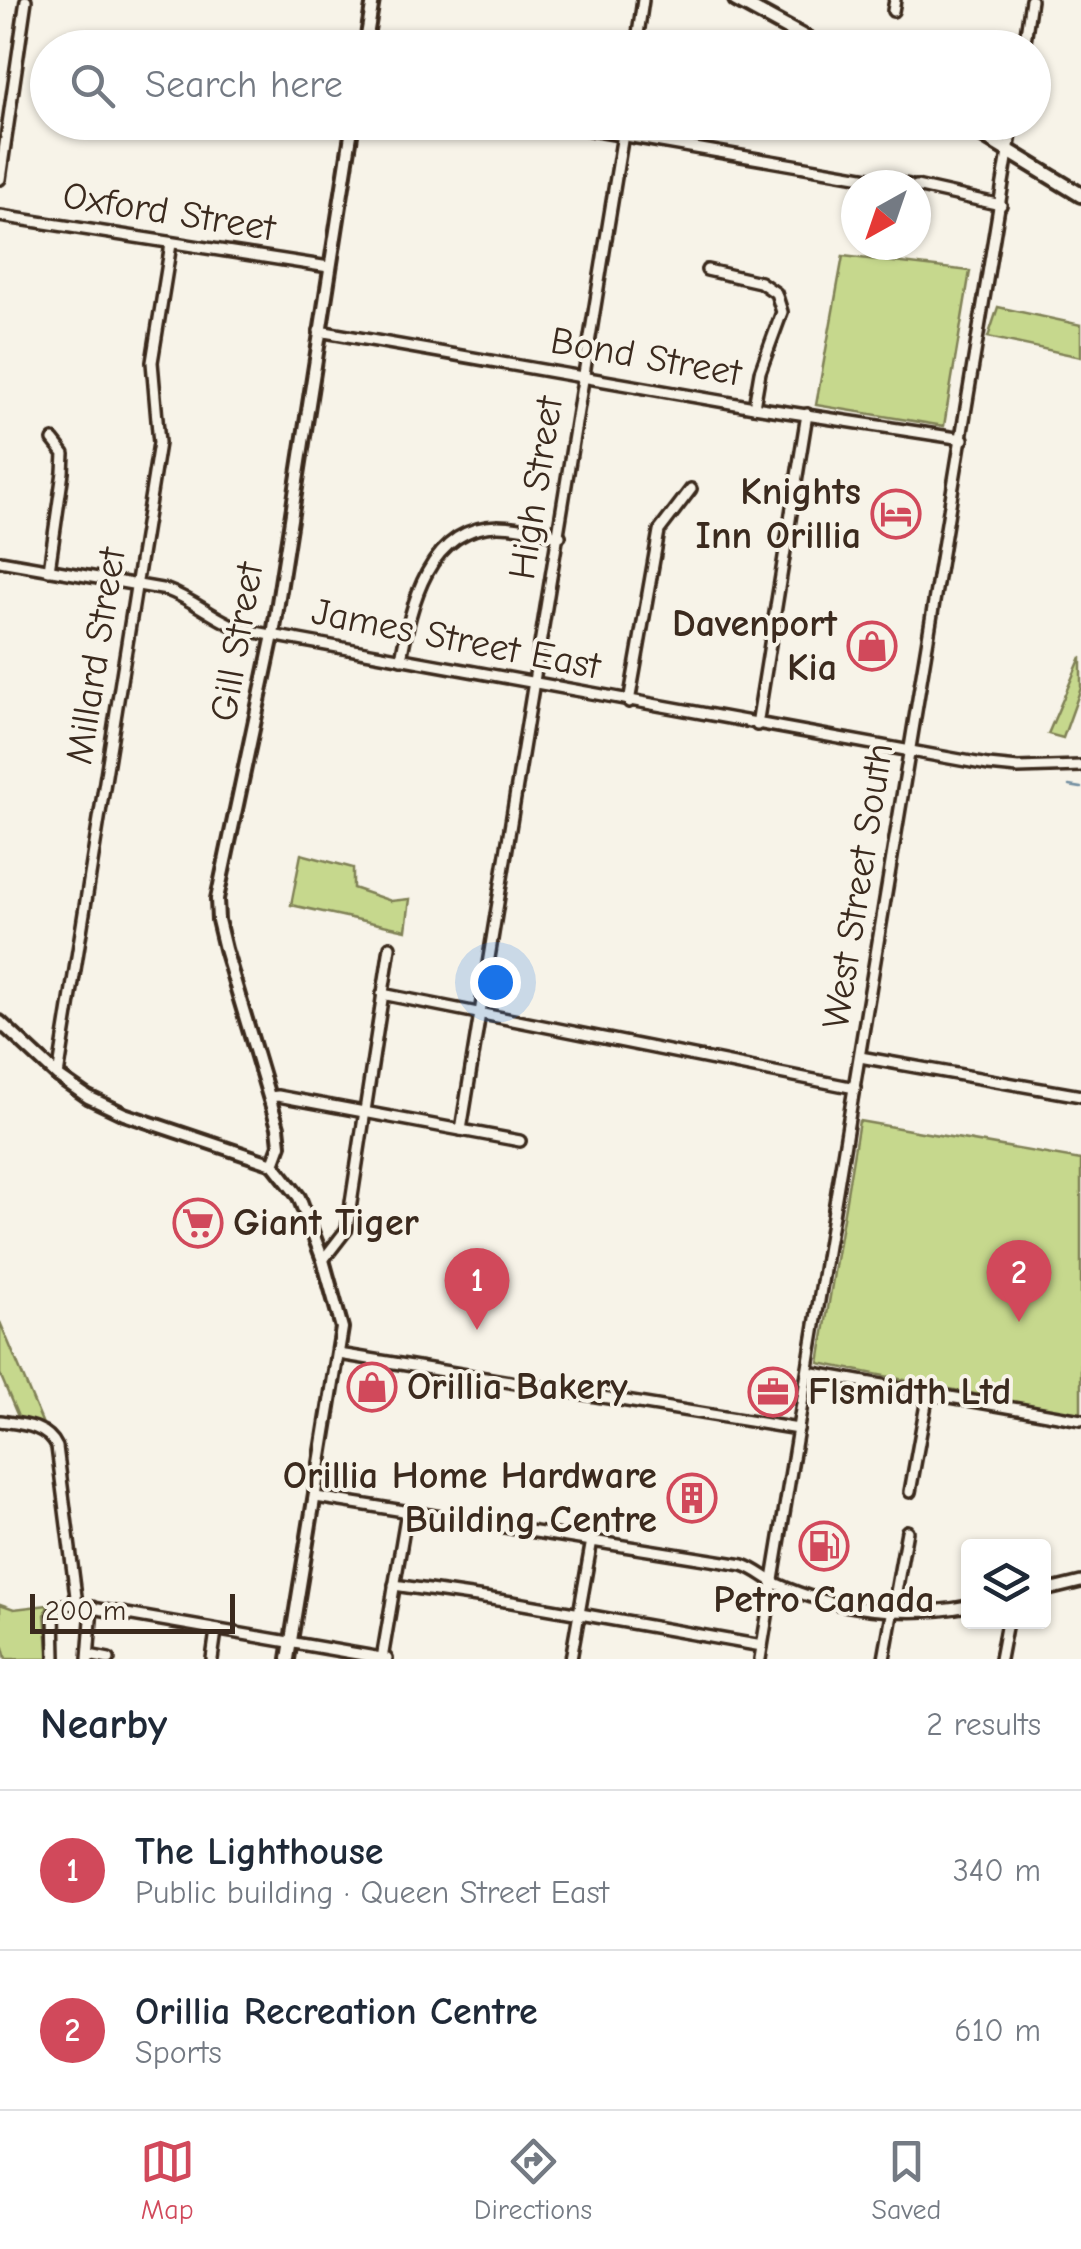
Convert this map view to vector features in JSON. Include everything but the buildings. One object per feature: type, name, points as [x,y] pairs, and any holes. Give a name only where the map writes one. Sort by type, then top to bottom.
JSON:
[{"type":"highway","points":[[736,0],[791,30]]},
{"type":"highway","points":[[992,140],[1081,194]]},
{"type":"main road","points":[[368,30],[373,0]]},
{"type":"main road","name":"Gill Street","points":[[273,1164],[280,1142],[218,920],[218,899],[273,635],[350,140]]},
{"type":"main road","points":[[0,1022],[58,1076],[88,1097],[124,1114],[273,1164],[299,1196],[341,1319],[339,1354],[288,1659]]},
{"type":"street","points":[[0,178],[26,0]]},
{"type":"street","points":[[639,30],[644,0]]},
{"type":"street","points":[[893,12],[895,0]]},
{"type":"street","points":[[1027,30],[1032,0]]},
{"type":"street","name":"High Street","points":[[461,1130],[622,140]]},
{"type":"street","points":[[651,140],[841,173]]},
{"type":"street","name":"West Street South","points":[[760,1659],[1010,140]]},
{"type":"street","points":[[931,190],[1002,205]]},
{"type":"street","name":"Oxford Street","points":[[0,216],[329,267]]},
{"type":"street","name":"Millard Street","points":[[58,1076],[159,444],[152,362],[171,244]]},
{"type":"street","points":[[707,270],[760,282],[776,293],[782,312],[760,372],[754,407]]},
{"type":"street","name":"Bond Street","points":[[319,332],[964,439]]},
{"type":"street","points":[[757,725],[806,414]]},
{"type":"street","points":[[50,570],[64,472],[64,454],[53,440]]},
{"type":"street","points":[[629,702],[659,531],[691,490]]},
{"type":"street","points":[[401,659],[420,582],[450,544],[471,532],[494,526],[560,536]]},
{"type":"street","name":"James Street East","points":[[0,561],[180,595],[226,624],[273,635],[535,685],[1003,767],[1081,766]]},
{"type":"street","points":[[323,1260],[347,1229],[390,947]]},
{"type":"street","points":[[382,994],[855,1088]]},
{"type":"street","points":[[860,1058],[1081,1096]]},
{"type":"street","points":[[270,1097],[520,1142]]},
{"type":"street","points":[[339,1354],[798,1429]]},
{"type":"street","points":[[808,1372],[1081,1420]]},
{"type":"street","points":[[910,1492],[928,1393]]},
{"type":"street","points":[[0,1421],[38,1429],[53,1439],[77,1604]]},
{"type":"street","points":[[316,1497],[743,1565],[774,1582],[828,1600],[892,1611],[928,1612],[961,1607]]},
{"type":"street","points":[[56,1659],[54,1613],[63,1605],[77,1604],[384,1659],[407,1511]]},
{"type":"street","points":[[884,1659],[907,1531]]},
{"type":"street","points":[[571,1659],[592,1540]]},
{"type":"street","points":[[1051,1589],[1081,1582]]},
{"type":"street","points":[[394,1585],[762,1646]]},
{"type":"street","points":[[92,1607],[88,1657],[110,1659]]},
{"type":"street","points":[[1000,1659],[1006,1629]]},
{"type":"street","points":[[212,1659],[216,1631]]},
{"type":"green space","points":[[842,260],[970,271],[944,426],[816,405]]},
{"type":"green space","points":[[998,307],[1081,325],[1081,357],[988,337]]},
{"type":"green space","points":[[1081,657],[1081,688],[1063,738],[1048,734]]},
{"type":"green space","points":[[301,854],[353,868],[353,888],[391,901],[410,899],[406,930],[291,905]]},
{"type":"green space","points":[[859,1121],[1081,1160],[1081,1415],[819,1363]]},
{"type":"green space","points":[[0,1322],[45,1429],[19,1419],[0,1374]]},
{"type":"green space","points":[[0,1604],[14,1609],[48,1605],[45,1615],[49,1659],[6,1659],[0,1636]]},
{"type":"waterway","points":[[1069,786],[1081,788]]},
{"type":"place","name":"Knights Inn Orillia","points":[[896,514]]},
{"type":"place","name":"Davenport Kia","points":[[872,646]]},
{"type":"place","name":"Giant Tiger","points":[[198,1223]]},
{"type":"place","name":"Orillia Recreation Centre","points":[[1019,1322]]},
{"type":"place","name":"The Lighthouse","points":[[477,1330]]},
{"type":"place","name":"Orillia Bakery","points":[[372,1387]]},
{"type":"place","name":"Flsmidth Ltd","points":[[773,1392]]},
{"type":"place","name":"Orillia Home Hardware Building Centre","points":[[692,1498]]},
{"type":"place","name":"Petro Canada","points":[[824,1546]]}]
